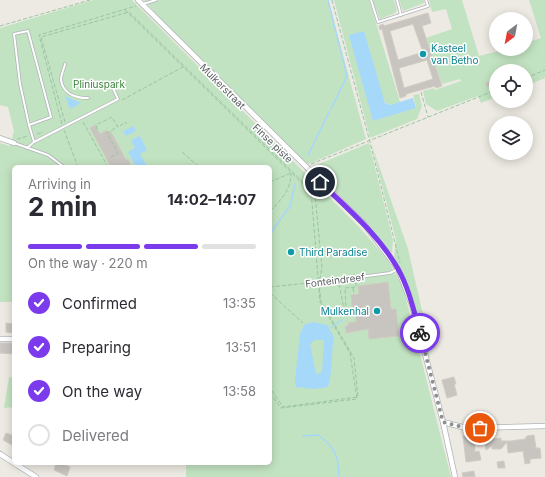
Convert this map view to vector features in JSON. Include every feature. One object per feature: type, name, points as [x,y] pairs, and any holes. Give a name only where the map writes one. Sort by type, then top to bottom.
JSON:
[{"type":"street","name":"Mulkerstraat","points":[[138,0],[365,225],[398,269],[412,305],[443,422],[455,477]]},
{"type":"street","points":[[0,138],[14,143]]},
{"type":"street","points":[[0,339],[12,339]]},
{"type":"street","points":[[443,422],[466,428],[545,426]]},
{"type":"street","points":[[0,454],[12,462]]},
{"type":"street","points":[[17,465],[36,477]]},
{"type":"lane","points":[[142,4],[156,0]]},
{"type":"lane","points":[[371,0],[378,22],[428,6],[426,0]]},
{"type":"lane","points":[[397,0],[401,15]]},
{"type":"lane","points":[[29,124],[51,117],[28,31],[14,34],[20,84],[29,124],[34,142]]},
{"type":"lane","points":[[65,64],[61,80],[68,92],[76,98],[88,98]]},
{"type":"lane","points":[[27,148],[34,142],[118,98],[112,86]]},
{"type":"lane","points":[[14,143],[48,155],[61,165]]},
{"type":"lane","name":"Fonteindreef","points":[[337,279],[390,273],[398,269]]},
{"type":"path","points":[[0,26],[90,0]]},
{"type":"path","points":[[332,0],[401,265],[398,269]]},
{"type":"path","points":[[77,165],[64,127],[39,35],[142,4]]},
{"type":"path","points":[[125,10],[310,190]]},
{"type":"path","points":[[64,127],[42,37],[127,12]]},
{"type":"path","name":"Finse piste","points":[[127,12],[315,194],[322,267],[319,282],[323,307],[354,358],[357,397]]},
{"type":"path","points":[[116,104],[184,67]]},
{"type":"path","points":[[533,75],[545,70]]},
{"type":"path","points":[[421,92],[429,117]]},
{"type":"path","points":[[319,282],[307,169],[369,140],[489,92]]},
{"type":"path","points":[[97,129],[96,125],[112,117],[118,127]]},
{"type":"path","points":[[83,122],[107,165]]},
{"type":"path","points":[[111,157],[118,153],[107,132],[126,122],[126,124]]},
{"type":"path","points":[[182,152],[197,165]]},
{"type":"path","points":[[272,181],[291,173]]},
{"type":"path","points":[[272,209],[281,201],[288,190],[291,173]]},
{"type":"path","points":[[337,279],[344,309],[346,308],[345,288],[356,287],[356,283]]},
{"type":"path","name":"Fonteindreef","points":[[272,287],[337,279]]},
{"type":"path","points":[[353,287],[354,294]]},
{"type":"path","points":[[272,294],[303,323]]},
{"type":"path","points":[[272,391],[283,407],[357,397]]},
{"type":"path","points":[[272,397],[281,408],[357,399],[357,397]]},
{"type":"green space","name":"Pliniuspark","points":[[93,0],[132,0],[359,227],[387,259],[403,287],[451,477],[186,477],[186,465],[272,465],[272,165],[12,165],[12,302],[0,302],[0,143],[10,146],[14,131],[8,107],[0,105],[0,28]]},
{"type":"green space","points":[[144,0],[328,0],[366,139],[309,164],[305,162],[167,26]]},
{"type":"green space","points":[[334,0],[369,0],[400,102],[390,105],[386,103],[382,97],[364,32],[373,121],[416,107],[413,95],[419,94],[422,106],[417,119],[370,138]]},
{"type":"green space","points":[[372,0],[394,0],[397,10],[395,13],[380,19]]},
{"type":"green space","points":[[399,0],[424,0],[424,3],[403,11]]},
{"type":"green space","points":[[429,0],[462,0],[479,56],[489,53],[489,56],[533,56],[533,41],[541,38],[529,0],[545,0],[545,78],[533,83],[533,64],[489,64],[489,100],[481,103],[478,96],[437,111],[426,104],[423,91],[434,88],[435,90],[461,81],[460,79],[442,84],[426,38],[452,29],[446,9],[432,12]]},
{"type":"green space","points":[[369,143],[393,240],[392,254],[367,223],[312,167]]},
{"type":"green space","points":[[371,143],[408,249],[426,328],[430,360],[414,301],[394,257],[396,240]]},
{"type":"green space","points":[[9,377],[12,378],[12,407],[4,408]]},
{"type":"water","points":[[364,31],[385,103],[390,105],[413,98],[416,108],[373,121],[349,35]]},
{"type":"water","points":[[65,96],[81,103],[70,109]]},
{"type":"water","points":[[134,126],[136,131],[126,136],[123,131]]},
{"type":"water","points":[[140,136],[147,150],[140,154],[146,165],[135,165],[128,152],[135,148],[131,140]]},
{"type":"water","points":[[313,322],[327,325],[334,337],[331,375],[328,387],[314,389],[296,387],[295,380],[300,334],[304,325]],"holes":[[[315,340],[324,340],[322,372],[316,374],[310,344]]]},
{"type":"building","name":"Kasteel van Betho","points":[[428,13],[431,23],[422,26],[442,86],[436,88],[435,86],[406,94],[406,96],[400,98],[382,29],[380,30],[379,26],[383,24],[384,26]],"holes":[[[413,24],[423,52],[398,60],[390,31]],[[427,60],[433,79],[404,88],[399,68]]]},
{"type":"building","points":[[489,82],[489,86],[487,87],[486,83]]},
{"type":"building","points":[[95,125],[100,134],[107,130],[108,133],[111,132],[126,160],[128,159],[131,165],[110,165],[90,128]]},
{"type":"building","name":"Mulkenhal","points":[[388,282],[391,309],[396,309],[399,336],[369,339],[368,329],[346,333],[345,326],[348,326],[348,323],[356,322],[355,310],[352,307],[351,295],[359,294],[358,286]]},
{"type":"building","points":[[6,323],[12,324],[12,333],[6,332]]},
{"type":"building","points":[[0,343],[12,343],[12,354],[0,353]]},
{"type":"building","points":[[454,377],[457,395],[447,398],[442,380]]},
{"type":"building","points":[[6,433],[12,435],[12,445],[3,440]]},
{"type":"building","points":[[474,435],[475,452],[479,451],[481,460],[466,462],[463,436]]},
{"type":"building","points":[[534,435],[536,448],[540,448],[541,458],[530,459],[530,463],[525,464],[523,451],[508,453],[507,442],[501,449],[492,449],[492,446],[486,450],[485,442],[491,441],[491,439],[501,438],[501,441],[511,441],[525,439],[527,436]]},
{"type":"building","points":[[504,461],[505,468],[498,468],[497,462]]},
{"type":"building","points":[[55,465],[65,465],[70,467],[67,476],[54,470]]},
{"type":"building","points":[[474,471],[475,477],[463,477],[462,473]]},
{"type":"waterway","points":[[328,0],[347,76],[331,109]]},
{"type":"waterway","points":[[308,155],[329,112]]},
{"type":"waterway","points":[[272,231],[290,206],[295,184]]},
{"type":"waterway","points":[[330,328],[342,320]]},
{"type":"waterway","points":[[303,436],[318,435],[328,443],[337,458],[339,477]]},
{"type":"way so far","points":[[420,333],[443,422],[466,428],[480,428]]},
{"type":"place","name":"Kasteel van Betho","points":[[423,54]]},
{"type":"place","name":"Third Paradise","points":[[291,252]]},
{"type":"place","name":"Mulkenhal","points":[[377,311]]},
{"type":"route","points":[[320,182],[365,225],[398,269],[412,305],[420,333]]}]
